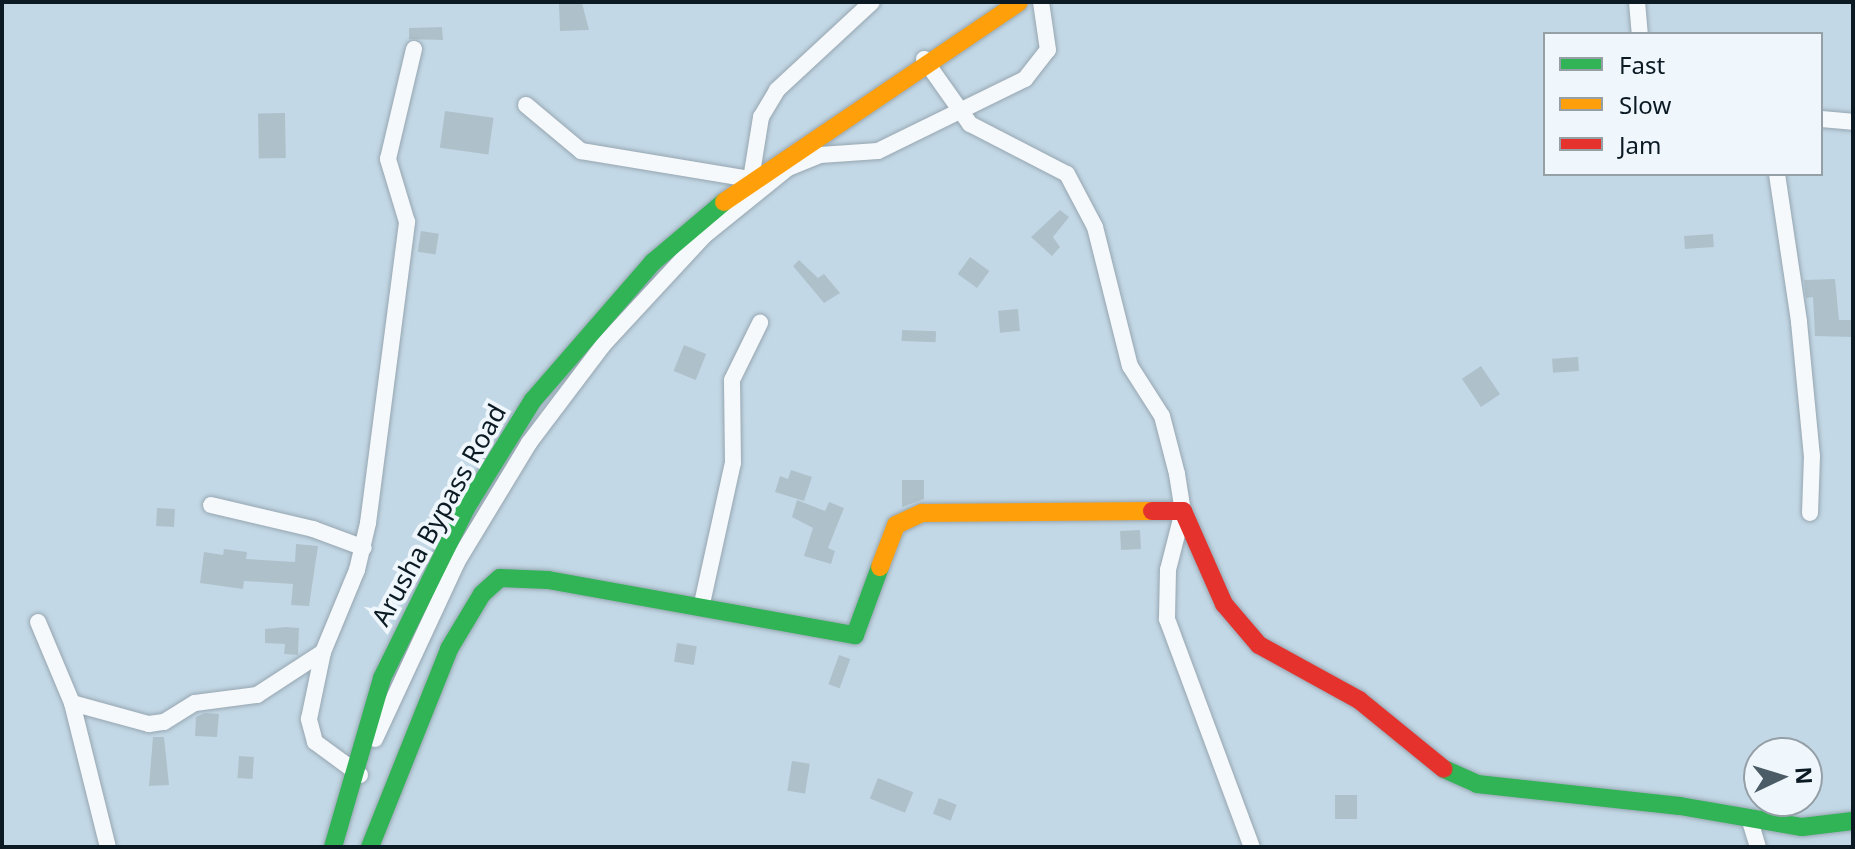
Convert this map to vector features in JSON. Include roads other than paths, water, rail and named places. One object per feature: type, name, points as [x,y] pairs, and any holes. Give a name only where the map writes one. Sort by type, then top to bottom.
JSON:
[{"type":"street","points":[[526,105],[581,151],[751,179],[761,117],[777,90],[872,2]]},
{"type":"street","name":"Arusha Bypass Road","points":[[333,847],[382,678],[410,616],[525,412],[653,262],[751,179],[924,59],[1019,2]]},
{"type":"street","points":[[414,49],[388,159],[407,222],[364,548],[323,652],[311,735],[352,774],[362,772],[429,619],[506,480],[603,345],[673,268],[756,192],[802,159],[878,151],[960,112],[1043,63],[1041,2]]},
{"type":"street","points":[[1637,2],[1640,32]]},
{"type":"street","points":[[924,59],[960,112],[992,138],[1067,174],[1075,185],[1107,258],[1130,366],[1162,416],[1183,511],[1224,604],[1259,645],[1359,700],[1442,768],[1516,793],[1680,806],[1750,821],[1802,827],[1853,821]]},
{"type":"street","points":[[1823,119],[1853,122]]},
{"type":"street","points":[[1777,176],[1802,351],[1810,513]]},
{"type":"street","points":[[701,608],[733,463],[732,380],[760,323]]},
{"type":"street","points":[[211,505],[313,529],[364,548]]},
{"type":"street","points":[[370,847],[449,649],[482,594],[500,578],[548,580],[855,635],[900,518],[922,513],[1183,511]]},
{"type":"street","points":[[1183,511],[1168,570],[1167,619],[1252,847]]},
{"type":"street","points":[[38,622],[72,703],[108,847]]},
{"type":"street","points":[[72,703],[156,723],[195,703],[257,695],[323,652]]},
{"type":"street","points":[[1750,821],[1758,847]]}]
